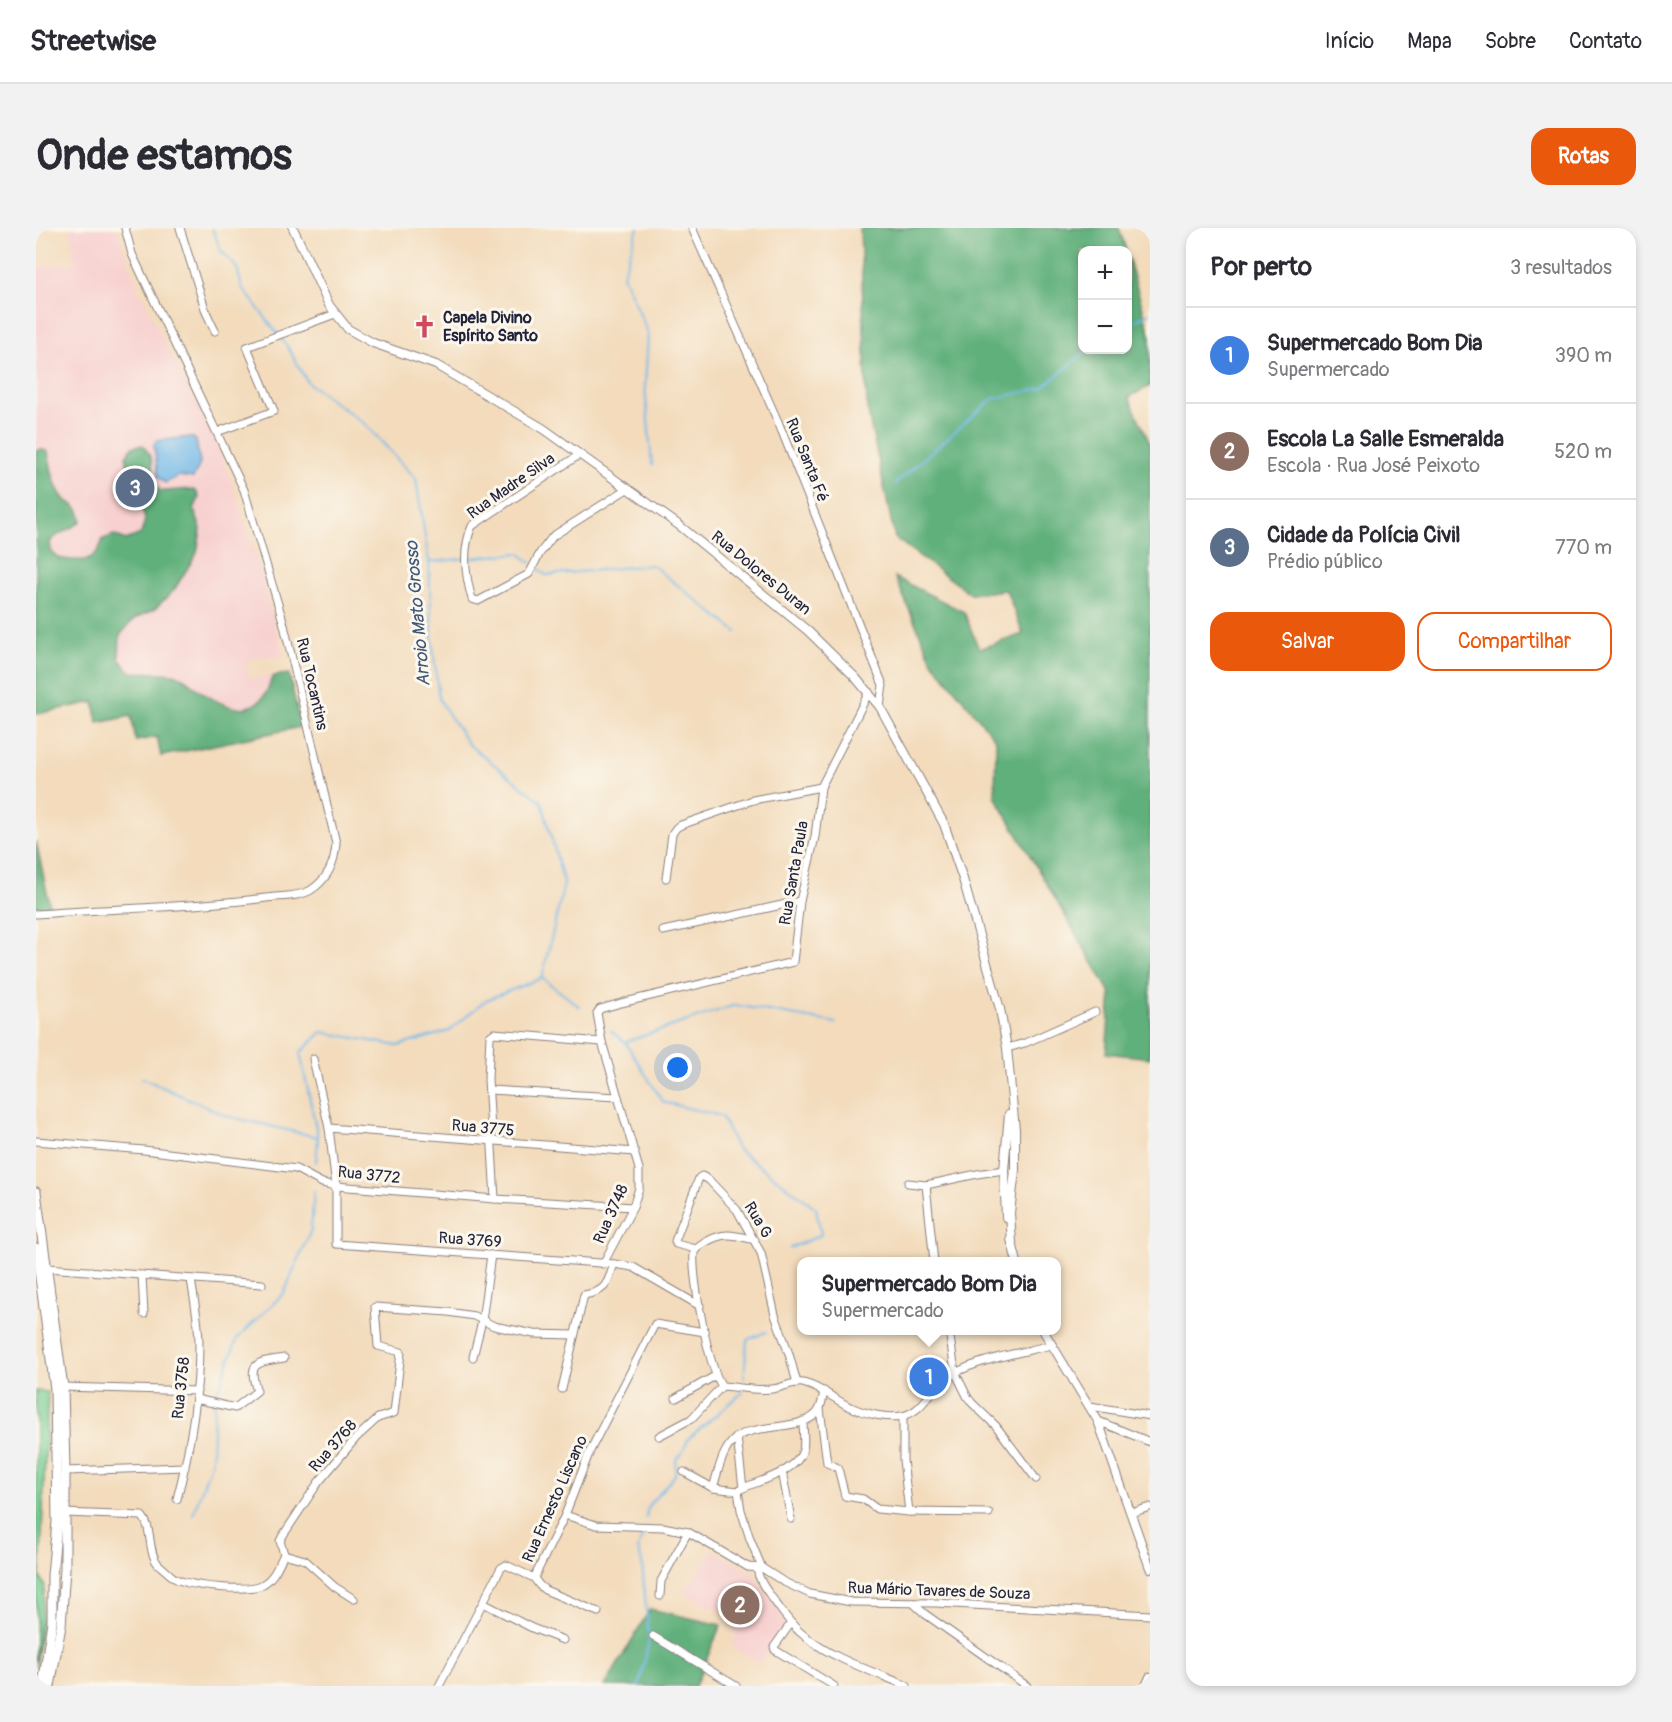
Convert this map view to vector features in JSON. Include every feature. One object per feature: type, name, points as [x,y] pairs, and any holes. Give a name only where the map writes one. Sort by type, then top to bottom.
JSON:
[{"type":"main road","points":[[36,1192],[63,1387],[66,1472],[65,1569],[61,1626],[50,1686]]},
{"type":"main road","points":[[36,1248],[55,1389],[57,1522],[52,1584],[52,1621],[43,1686]]},
{"type":"main road","points":[[53,1567],[65,1569]]},
{"type":"main road","points":[[52,1584],[64,1585]]},
{"type":"street","name":"Rua Tocantins","points":[[36,914],[229,903],[297,894],[309,891],[319,884],[332,868],[335,857],[336,843],[283,621],[244,490],[132,254],[125,228]]},
{"type":"street","points":[[180,228],[206,312],[215,331]]},
{"type":"street","name":"Rua Dolores Duran","points":[[293,228],[329,305],[348,329],[360,337],[436,365],[544,429],[680,526],[808,631],[869,692],[880,707],[944,824],[963,879],[1000,1009],[1007,1048],[1014,1130],[1015,1169],[1010,1213],[1012,1243]]},
{"type":"street","name":"Rua Santa Fé","points":[[692,228],[779,424],[883,685],[880,707]]},
{"type":"street","points":[[217,432],[274,411],[247,350],[250,345],[335,314]]},
{"type":"street","name":"Rua Madre Silva","points":[[579,454],[472,526],[466,553],[466,576],[472,599],[478,601],[529,574],[540,553],[553,536],[627,489]]},
{"type":"street","name":"Rua Santa Paula","points":[[607,1060],[596,1018],[600,1009],[621,1002],[793,962],[800,901],[815,837],[821,787],[869,692]]},
{"type":"street","points":[[666,878],[672,834],[676,828],[753,800],[821,787]]},
{"type":"street","points":[[663,931],[800,901]]},
{"type":"street","points":[[1007,1048],[1025,1043],[1095,1012]]},
{"type":"street","points":[[495,1199],[489,1090],[490,1036],[492,1034],[602,1042]]},
{"type":"street","points":[[314,1059],[328,1128],[336,1186]]},
{"type":"street","name":"Rua 3748","points":[[562,1389],[584,1295],[600,1291],[606,1286],[614,1264],[603,1264],[633,1207],[639,1188],[639,1169],[635,1152],[607,1060]]},
{"type":"street","points":[[489,1090],[618,1097]]},
{"type":"street","name":"Rua Dolores Duran","points":[[1011,1099],[1004,1170],[1005,1206],[1016,1257]]},
{"type":"street","name":"Rua 3775","points":[[328,1128],[635,1152]]},
{"type":"street","name":"Rua 3772","points":[[36,1141],[144,1150],[297,1169],[322,1183],[336,1186],[633,1207]]},
{"type":"street","points":[[908,1183],[926,1185],[1004,1170],[1008,1165],[1015,1169]]},
{"type":"street","name":"Rua G","points":[[696,1249],[676,1244],[675,1240],[700,1176],[709,1180],[730,1201],[761,1253],[775,1315],[797,1383]]},
{"type":"street","points":[[926,1185],[933,1257]]},
{"type":"street","name":"Rua 3769","points":[[336,1186],[336,1244],[603,1264]]},
{"type":"street","points":[[722,1386],[715,1376],[705,1332],[694,1258],[696,1249],[714,1237],[726,1233],[754,1240]]},
{"type":"street","points":[[473,1357],[482,1321],[491,1256]]},
{"type":"street","points":[[614,1264],[633,1267],[700,1306]]},
{"type":"street","points":[[47,1268],[262,1284]]},
{"type":"street","points":[[142,1275],[144,1314]]},
{"type":"street","name":"Rua 3758","points":[[177,1499],[185,1467],[197,1391],[199,1342],[191,1279]]},
{"type":"street","name":"Rua 3768","points":[[285,1554],[280,1541],[318,1483],[367,1426],[378,1418],[394,1413],[401,1352],[378,1346],[375,1307],[448,1312],[474,1316],[482,1321]]},
{"type":"street","points":[[482,1321],[494,1326],[534,1334],[574,1335]]},
{"type":"street","name":"Rua Ernesto Liscano","points":[[439,1686],[504,1566],[534,1578],[565,1515],[590,1451],[655,1324],[705,1332]]},
{"type":"street","points":[[950,1335],[955,1372],[972,1403],[996,1426],[1036,1479]]},
{"type":"street","points":[[1046,1335],[1098,1421],[1150,1568]]},
{"type":"street","points":[[722,1386],[772,1389],[797,1383],[805,1384],[865,1412],[903,1416],[915,1410],[941,1382],[955,1372],[1051,1345]]},
{"type":"street","points":[[196,1399],[235,1408],[258,1391],[252,1372],[254,1366],[262,1361],[284,1358]]},
{"type":"street","points":[[676,1398],[715,1376]]},
{"type":"street","points":[[659,1436],[691,1419],[722,1386]]},
{"type":"street","points":[[63,1387],[197,1391]]},
{"type":"street","points":[[824,1391],[820,1409],[827,1463],[838,1468],[844,1496],[863,1499],[877,1509],[909,1512],[989,1513]]},
{"type":"street","points":[[1090,1406],[1150,1416]]},
{"type":"street","points":[[712,1488],[723,1457],[737,1437],[764,1428],[803,1421],[812,1417],[820,1409]]},
{"type":"street","points":[[903,1416],[903,1460],[909,1512]]},
{"type":"street","points":[[684,1472],[712,1488],[741,1489],[782,1472],[800,1458],[803,1449],[803,1421]]},
{"type":"street","points":[[1098,1421],[1150,1442]]},
{"type":"street","points":[[737,1437],[741,1489],[750,1539],[760,1569],[760,1581],[791,1623],[804,1636],[816,1644],[907,1686]]},
{"type":"street","points":[[66,1472],[185,1467]]},
{"type":"street","points":[[782,1472],[791,1519]]},
{"type":"street","points":[[1131,1513],[1150,1507]]},
{"type":"street","points":[[64,1512],[142,1516],[145,1518],[155,1559],[176,1578],[212,1586],[248,1589],[261,1586],[269,1579],[285,1554],[305,1560],[335,1587],[354,1599]]},
{"type":"street","name":"Rua Mário Tavares de Souza","points":[[565,1515],[596,1525],[663,1527],[688,1532],[748,1567],[760,1569],[810,1594],[851,1602],[1150,1615]]},
{"type":"street","points":[[660,1596],[661,1581],[688,1532]]},
{"type":"street","points":[[534,1578],[545,1590],[598,1612]]},
{"type":"street","points":[[483,1603],[531,1628],[563,1640]]},
{"type":"street","points":[[913,1603],[925,1614],[1027,1686]]},
{"type":"street","points":[[791,1623],[774,1647],[775,1650],[834,1686]]},
{"type":"street","points":[[653,1636],[736,1686]]},
{"type":"street","points":[[1146,1686],[1150,1677]]},
{"type":"shaded area","points":[[70,228],[117,228],[139,291],[205,420],[225,465],[263,580],[284,656],[247,660],[249,678],[289,674],[301,727],[161,756],[157,737],[136,741],[131,716],[98,723],[94,702],[36,714],[36,267],[74,264]]},
{"type":"shaded area","points":[[713,1550],[753,1574],[787,1624],[760,1663],[731,1646],[736,1637],[729,1615],[683,1594]]},
{"type":"green space","points":[[860,228],[1119,228],[1125,246],[1078,246],[1078,354],[1132,354],[1132,271],[1150,334],[1150,386],[1129,397],[1150,444],[1150,1058],[1106,1053],[1111,994],[995,796],[996,740],[932,661],[895,577],[964,612],[979,649],[1023,634],[1006,590],[971,594],[895,538],[867,408]]},
{"type":"green space","points":[[143,445],[151,457],[155,485],[160,491],[187,489],[196,491],[199,497],[194,510],[201,529],[197,553],[174,590],[155,609],[134,619],[120,635],[119,659],[131,672],[177,675],[213,699],[231,707],[241,708],[258,702],[266,693],[273,676],[289,674],[301,727],[161,756],[157,737],[136,741],[131,716],[98,723],[94,702],[36,714],[36,450],[41,449],[48,452],[58,490],[64,499],[79,511],[81,521],[57,535],[50,542],[51,551],[58,558],[80,560],[96,553],[103,539],[114,535],[126,540],[141,534],[145,520],[138,488],[130,481],[126,456],[132,447]]},
{"type":"green space","points":[[36,841],[50,907],[36,907]]},
{"type":"green space","points":[[36,1391],[48,1392],[40,1577],[45,1585],[36,1667]]},
{"type":"green space","points":[[650,1609],[721,1625],[695,1686],[605,1686]]},
{"type":"water","points":[[191,437],[196,440],[200,464],[193,478],[179,476],[165,483],[158,477],[154,445],[156,441]]},
{"type":"waterway","name":"Arroio Mato Grosso","points":[[212,228],[221,251],[237,268],[242,287],[287,346],[308,383],[365,424],[416,479],[429,562],[432,638],[439,699],[468,744],[542,802],[564,884],[542,978],[580,1007]]},
{"type":"waterway","points":[[638,228],[623,275],[648,333],[645,387],[652,465]]},
{"type":"waterway","points":[[1132,322],[1150,313]]},
{"type":"waterway","points":[[895,484],[992,399],[1042,388],[1083,354]]},
{"type":"waterway","points":[[430,562],[519,553],[531,563]]},
{"type":"waterway","points":[[536,567],[546,575],[652,565],[737,632]]},
{"type":"waterway","points":[[316,1162],[318,1137],[300,1053],[322,1032],[398,1046],[449,1031],[486,1000],[542,978]]},
{"type":"waterway","points":[[625,1042],[735,1005],[836,1023]]},
{"type":"waterway","name":"Arroio Mato Grosso","points":[[611,1031],[625,1042],[663,1102],[721,1116],[738,1150],[816,1208],[821,1235],[790,1248]]},
{"type":"waterway","points":[[142,1078],[227,1116],[317,1137]]},
{"type":"waterway","points":[[193,1514],[212,1461],[214,1401],[237,1339],[284,1293],[311,1230],[314,1191]]},
{"type":"waterway","name":"Arroio Mato Grosso","points":[[744,1378],[747,1340],[766,1332]]},
{"type":"waterway","name":"Arroio Mato Grosso","points":[[646,1518],[648,1506],[675,1475],[676,1459],[683,1452],[688,1439],[743,1392]]},
{"type":"waterway","name":"Arroio Mato Grosso","points":[[639,1686],[649,1641],[642,1563],[638,1548],[645,1529]]},
{"type":"place","name":"Capela Divino Espírito Santo","points":[[425,327]]},
{"type":"place","name":"Cidade da Polícia Civil","points":[[135,488]]},
{"type":"place","name":"Supermercado Bom Dia","points":[[929,1377]]},
{"type":"place","name":"Escola La Salle Esmeralda","points":[[740,1605]]}]
